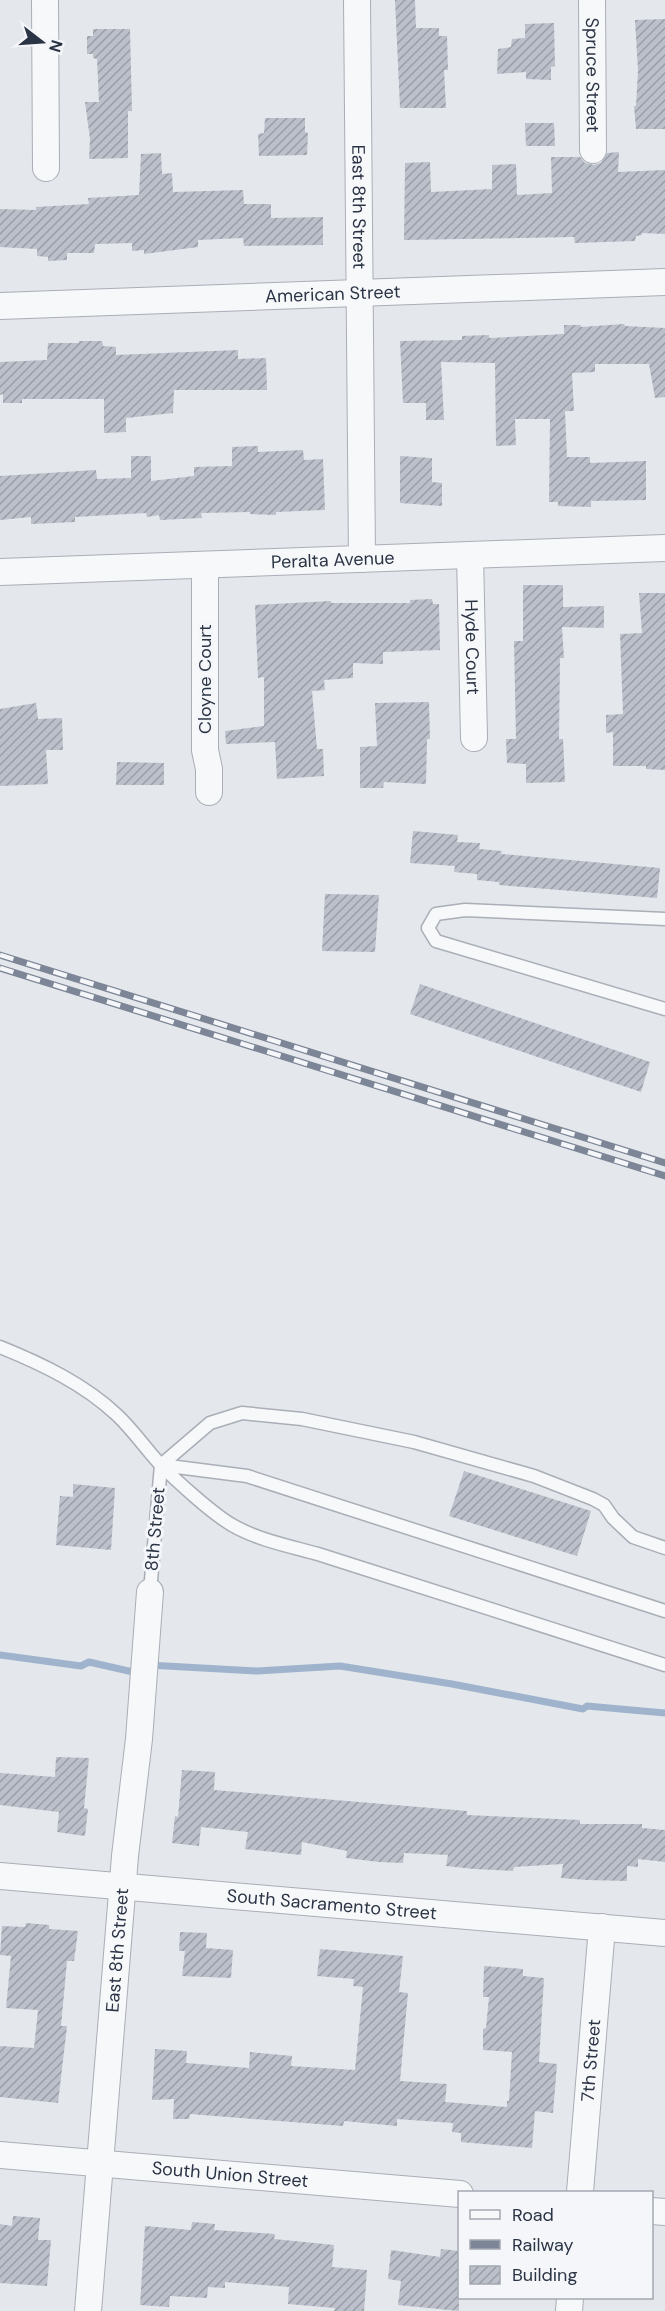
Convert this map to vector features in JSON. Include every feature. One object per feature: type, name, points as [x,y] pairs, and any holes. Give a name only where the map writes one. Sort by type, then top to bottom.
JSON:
[{"type":"street","points":[[45,0],[46,168]]},
{"type":"street","name":"East 8th Street","points":[[357,0],[362,559]]},
{"type":"street","name":"Spruce Street","points":[[592,0],[593,150]]},
{"type":"street","name":"American Street","points":[[0,306],[665,282]]},
{"type":"street","name":"Peralta Avenue","points":[[0,572],[665,548]]},
{"type":"street","name":"Hyde Court","points":[[470,555],[474,738]]},
{"type":"street","name":"Cloyne Court","points":[[205,565],[205,750],[209,769],[209,792]]},
{"type":"street","name":"East 8th Street","points":[[88,2311],[150,1592]]},
{"type":"street","name":"South Sacramento Street","points":[[0,1876],[665,1933]]},
{"type":"street","name":"7th Street","points":[[580,2191],[602,1927]]},
{"type":"street","name":"South Union Street","points":[[0,2155],[458,2194]]},
{"type":"lane","points":[[665,919],[465,910],[436,914],[428,928],[436,941],[665,1009]]},
{"type":"lane","points":[[0,1347],[70,1380],[105,1405],[119,1416],[161,1465],[232,1526],[276,1543],[318,1554],[665,1665]]},
{"type":"lane","points":[[161,1465],[210,1424],[242,1413],[302,1419],[414,1442],[534,1476],[604,1505],[613,1518],[633,1537],[665,1548]]},
{"type":"lane","points":[[161,1465],[247,1476],[665,1611]]},
{"type":"lane","name":"8th Street","points":[[150,1592],[161,1465]]},
{"type":"building","points":[[395,0],[415,0],[416,28],[439,28],[439,36],[447,36],[448,70],[444,70],[446,108],[400,108]]},
{"type":"building","points":[[665,19],[665,129],[636,129],[634,106],[636,106],[638,71],[635,20]]},
{"type":"building","points":[[554,23],[555,66],[551,67],[551,80],[526,79],[526,72],[497,74],[498,49],[511,47],[512,39],[525,38],[525,24]]},
{"type":"building","points":[[93,29],[130,29],[132,111],[128,111],[128,158],[89,159],[90,139],[85,102],[99,102],[97,59],[93,58],[93,54],[87,54],[87,36],[93,36]]},
{"type":"building","points":[[265,118],[305,118],[305,132],[308,133],[307,155],[259,156],[258,134],[264,133]]},
{"type":"building","points":[[525,123],[554,123],[555,146],[526,146]]},
{"type":"building","points":[[619,152],[618,172],[665,170],[665,234],[642,233],[636,236],[635,241],[575,243],[574,237],[404,240],[405,163],[430,162],[431,192],[492,189],[492,165],[516,164],[517,195],[552,193],[551,157],[580,157],[585,163],[594,165],[601,163],[607,153]]},
{"type":"building","points":[[161,153],[162,174],[172,173],[173,192],[243,190],[244,204],[271,204],[271,218],[323,217],[323,245],[244,246],[243,238],[198,240],[198,247],[144,254],[144,250],[132,251],[132,243],[95,244],[94,253],[67,253],[67,260],[48,261],[48,257],[37,256],[37,249],[0,247],[0,209],[36,210],[36,207],[89,204],[88,198],[139,195],[141,154]]},
{"type":"building","points":[[624,324],[625,326],[665,328],[665,397],[655,398],[649,364],[595,364],[595,372],[572,373],[574,411],[565,411],[567,457],[590,457],[590,463],[646,461],[646,500],[591,501],[591,507],[558,506],[558,502],[549,502],[550,419],[515,419],[516,445],[496,446],[495,363],[441,362],[444,420],[426,420],[426,403],[403,403],[400,341],[462,340],[462,336],[489,335],[489,338],[564,334],[564,325],[581,325],[581,327]]},
{"type":"building","points":[[79,341],[102,341],[103,346],[116,347],[116,355],[238,350],[238,359],[266,358],[267,390],[174,390],[173,413],[126,418],[126,432],[104,433],[104,399],[22,399],[22,403],[3,403],[3,394],[0,395],[0,362],[47,360],[48,343],[79,343]]},
{"type":"building","points":[[258,446],[258,452],[303,450],[304,460],[323,459],[325,510],[276,512],[276,515],[250,514],[250,512],[201,513],[202,518],[160,520],[159,515],[147,517],[146,513],[75,517],[75,522],[31,524],[31,517],[0,520],[0,476],[96,470],[97,479],[131,478],[131,456],[151,456],[151,481],[194,476],[194,467],[232,466],[232,447]]},
{"type":"building","points":[[400,456],[432,458],[432,482],[442,483],[442,506],[400,503]]},
{"type":"building","points":[[523,585],[563,585],[563,607],[604,606],[604,628],[562,627],[564,658],[560,658],[559,739],[563,739],[565,782],[526,783],[526,764],[507,763],[506,739],[516,739],[514,641],[523,641]]},
{"type":"building","points":[[639,593],[665,593],[665,770],[646,769],[646,766],[613,766],[613,732],[606,733],[606,715],[623,714],[620,634],[642,633]]},
{"type":"building","points":[[432,599],[433,604],[439,604],[440,650],[383,652],[383,664],[353,663],[353,678],[324,680],[325,690],[312,691],[317,749],[323,749],[324,776],[277,779],[275,742],[226,744],[225,731],[264,726],[264,677],[258,678],[255,605],[331,601],[331,603],[410,603],[410,600]]},
{"type":"building","points":[[429,702],[430,739],[427,739],[426,784],[384,782],[383,788],[360,788],[360,747],[377,746],[375,703]]},
{"type":"building","points":[[36,703],[38,719],[62,718],[63,750],[46,750],[48,784],[0,786],[0,709]]},
{"type":"building","points":[[117,762],[164,763],[164,785],[116,785]]},
{"type":"building","points":[[413,831],[458,835],[457,842],[480,843],[479,849],[502,851],[501,854],[660,868],[657,898],[499,885],[499,882],[477,880],[477,874],[454,872],[455,866],[410,863]]},
{"type":"building","points":[[325,894],[379,895],[375,952],[322,951]]},
{"type":"building","points":[[420,984],[650,1062],[641,1092],[410,1014]]},
{"type":"building","points":[[464,1471],[591,1511],[577,1556],[449,1516]]},
{"type":"building","points":[[73,1484],[115,1488],[111,1550],[56,1545],[60,1496],[73,1497]]},
{"type":"building","points":[[56,1757],[89,1758],[84,1808],[88,1809],[85,1836],[57,1832],[59,1812],[0,1805],[0,1773],[55,1777]]},
{"type":"building","points":[[182,1770],[215,1772],[214,1790],[467,1811],[467,1815],[580,1820],[580,1824],[642,1824],[642,1828],[665,1830],[665,1862],[638,1859],[638,1867],[627,1866],[627,1881],[587,1880],[561,1878],[563,1864],[514,1867],[513,1871],[474,1869],[446,1866],[448,1855],[404,1853],[403,1863],[379,1862],[346,1858],[347,1851],[302,1842],[301,1855],[245,1849],[248,1832],[201,1827],[199,1846],[172,1843],[175,1816],[178,1817]]},
{"type":"building","points":[[26,1923],[49,1925],[49,1929],[78,1931],[74,1961],[67,1961],[61,2026],[67,2026],[58,2103],[0,2097],[0,2046],[34,2048],[38,2010],[6,2008],[11,1956],[0,1955],[2,1926],[25,1927]]},
{"type":"building","points":[[180,1932],[207,1933],[206,1948],[233,1950],[231,1978],[182,1976],[185,1951],[179,1951]]},
{"type":"building","points":[[320,1949],[403,1956],[399,1992],[408,1993],[400,2081],[447,2084],[445,2102],[507,2107],[507,2101],[509,2101],[512,2052],[483,2050],[483,2029],[486,2028],[489,1997],[483,1997],[484,1966],[523,1969],[523,1976],[544,1978],[539,2062],[557,2064],[553,2113],[535,2111],[532,2148],[461,2142],[461,2133],[452,2132],[453,2123],[397,2119],[397,2126],[344,2121],[343,2126],[190,2114],[189,2119],[173,2119],[174,2099],[152,2100],[155,2049],[187,2051],[186,2063],[249,2068],[250,2052],[292,2056],[291,2066],[355,2070],[363,1987],[353,1986],[354,1979],[317,1976]]},
{"type":"building","points":[[13,2216],[40,2218],[38,2240],[51,2240],[47,2286],[0,2283],[0,2224],[12,2226]]},
{"type":"building","points":[[192,2222],[215,2224],[214,2230],[275,2234],[274,2239],[334,2245],[332,2267],[367,2270],[364,2311],[334,2311],[335,2308],[288,2304],[289,2287],[225,2282],[225,2288],[208,2287],[207,2298],[170,2296],[169,2307],[140,2305],[145,2226],[191,2230]]},
{"type":"building","points":[[441,2249],[458,2251],[459,2311],[398,2305],[401,2281],[388,2279],[391,2250],[440,2257]]},
{"type":"waterway","points":[[0,1655],[81,1666],[89,1662],[133,1672],[138,1669]]},
{"type":"waterway","points":[[148,1665],[257,1671],[340,1666],[583,1709],[587,1706],[665,1713]]},
{"type":"railway","points":[[0,955],[665,1163]]},
{"type":"railway","points":[[0,968],[665,1176]]}]
